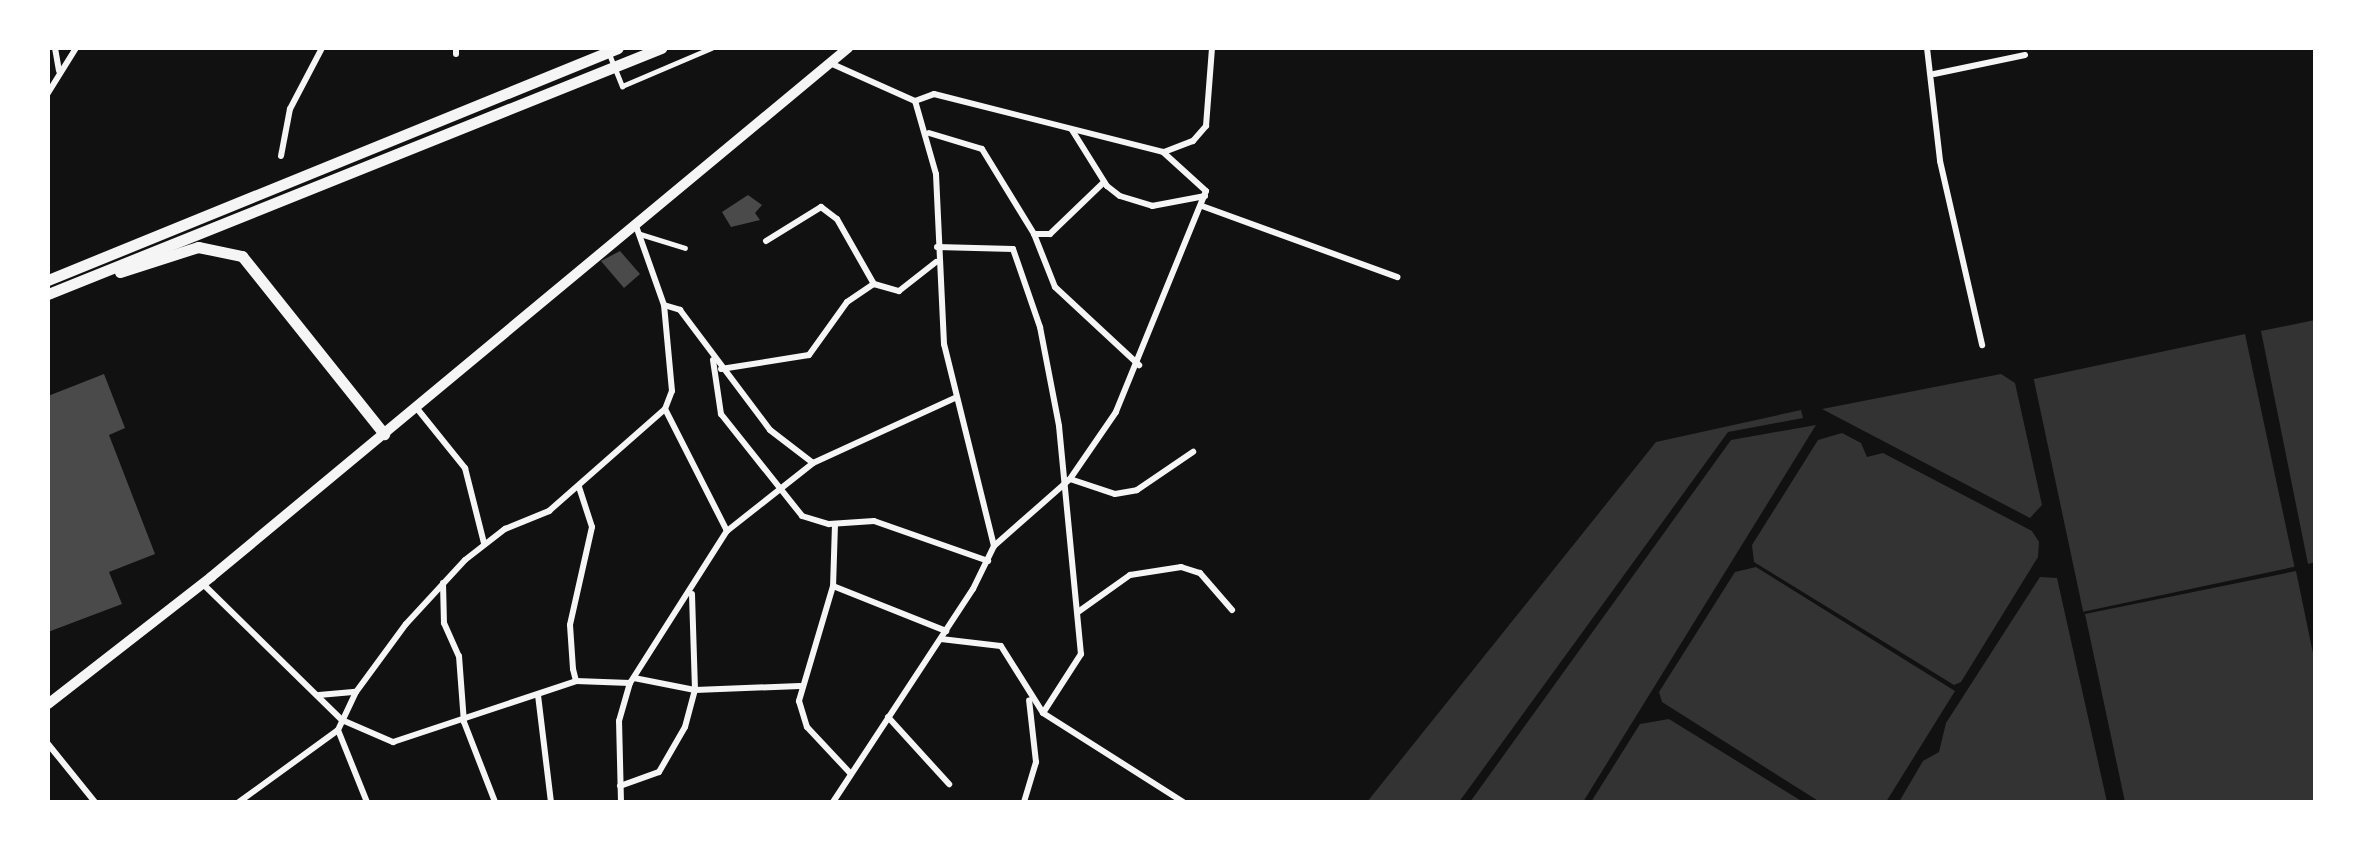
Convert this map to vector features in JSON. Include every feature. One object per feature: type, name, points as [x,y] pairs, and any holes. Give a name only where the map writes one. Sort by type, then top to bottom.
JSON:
[{"type":"highway","points":[[48,280],[618,48]]},
{"type":"highway","points":[[48,295],[661,48]]},
{"type":"highway","points":[[48,295],[198,247],[225,247],[251,264],[384,434]]},
{"type":"main road","points":[[48,704],[203,584],[415,406],[637,228],[848,48]]},
{"type":"street","points":[[55,48],[59,71]]},
{"type":"street","points":[[50,88],[76,48]]},
{"type":"street","points":[[282,156],[290,108],[322,48]]},
{"type":"street","points":[[606,48],[622,86],[712,48]]},
{"type":"street","points":[[1163,152],[1193,140],[1206,126],[1212,48]]},
{"type":"street","points":[[1927,48],[1934,74],[1940,160],[1982,345]]},
{"type":"street","points":[[1934,74],[2025,55],[2014,48]]},
{"type":"street","points":[[830,62],[861,82],[915,100],[934,94],[1163,152],[1195,178],[1205,196],[1138,365],[1067,481],[994,546],[944,635],[833,802]]},
{"type":"street","points":[[915,100],[929,133],[937,262],[955,398],[994,546]]},
{"type":"street","points":[[1072,129],[1104,182],[1120,196],[1152,206],[1205,196]]},
{"type":"street","points":[[929,133],[982,149],[1034,234],[1067,304],[1138,365]]},
{"type":"street","points":[[1034,234],[1050,234],[1104,182]]},
{"type":"street","points":[[1202,206],[1397,277]]},
{"type":"street","points":[[766,241],[821,207],[837,220],[874,284],[899,290],[937,262]]},
{"type":"street","points":[[637,228],[685,248]]},
{"type":"street","points":[[239,802],[338,730],[356,692],[443,582],[484,544],[549,511],[664,409],[672,391],[664,305],[637,228]]},
{"type":"street","points":[[937,247],[1015,251],[1040,327],[1067,481],[1080,662],[1043,713]]},
{"type":"street","points":[[721,368],[809,355],[847,302],[874,284]]},
{"type":"street","points":[[664,305],[680,310],[713,360],[790,450],[813,464]]},
{"type":"street","points":[[713,360],[721,414],[776,490],[802,516],[835,524],[874,521],[988,562]]},
{"type":"street","points":[[621,802],[620,721],[632,681],[692,592],[727,531],[813,464],[955,398]]},
{"type":"street","points":[[415,406],[465,468],[484,544]]},
{"type":"street","points":[[664,409],[727,531]]},
{"type":"street","points":[[1067,481],[1115,494],[1137,490],[1194,452]]},
{"type":"street","points":[[576,681],[569,638],[592,527],[579,487]]},
{"type":"street","points":[[835,524],[833,586],[800,686],[807,728],[850,773]]},
{"type":"street","points":[[1078,612],[1130,575],[1180,567],[1200,572],[1232,610]]},
{"type":"street","points":[[443,582],[444,622],[459,656],[464,722],[495,802]]},
{"type":"street","points":[[203,584],[342,720],[393,742],[464,722],[576,681],[632,681],[695,690],[800,686]]},
{"type":"street","points":[[833,586],[944,635],[1001,646],[1029,699],[1043,713],[1184,802]]},
{"type":"street","points":[[620,786],[647,779],[669,761],[695,690],[692,592]]},
{"type":"street","points":[[318,696],[356,692]]},
{"type":"street","points":[[538,694],[551,802]]},
{"type":"street","points":[[1024,802],[1036,762],[1029,699]]},
{"type":"street","points":[[888,718],[949,784]]},
{"type":"street","points":[[338,730],[367,802]]},
{"type":"street","points":[[48,744],[95,802]]},
{"type":"shaded area","points":[[2315,320],[2316,562],[2308,564],[2261,331]]},
{"type":"shaded area","points":[[2245,334],[2294,567],[2083,612],[2034,379]]},
{"type":"shaded area","points":[[2001,374],[2015,383],[2042,505],[2030,518],[1822,409]]},
{"type":"shaded area","points":[[1801,410],[1803,418],[1728,432],[1459,802],[1367,802],[1656,442]]},
{"type":"shaded area","points":[[1816,425],[1583,802],[1470,802],[1731,440]]},
{"type":"shaded area","points":[[1842,433],[1861,443],[1867,457],[1883,453],[2032,531],[2039,542],[2038,557],[1961,682],[1954,685],[1754,562],[1752,545],[1818,440]]},
{"type":"shaded area","points":[[1756,567],[1955,691],[1886,802],[1820,802],[1662,702],[1659,692],[1735,572]]},
{"type":"shaded area","points":[[2296,571],[2315,663],[2315,802],[2125,802],[2085,614]]},
{"type":"shaded area","points":[[2040,577],[2057,578],[2107,802],[1899,802],[1923,761],[1939,752],[1946,723]]},
{"type":"shaded area","points":[[1669,719],[1803,802],[1591,802],[1640,724]]},
{"type":"building","points":[[748,195],[762,205],[755,213],[760,220],[731,227],[722,212]]},
{"type":"building","points":[[620,251],[640,274],[624,288],[601,261]]},
{"type":"building","points":[[104,374],[125,428],[109,435],[155,554],[109,572],[122,604],[48,632],[48,396]]}]
